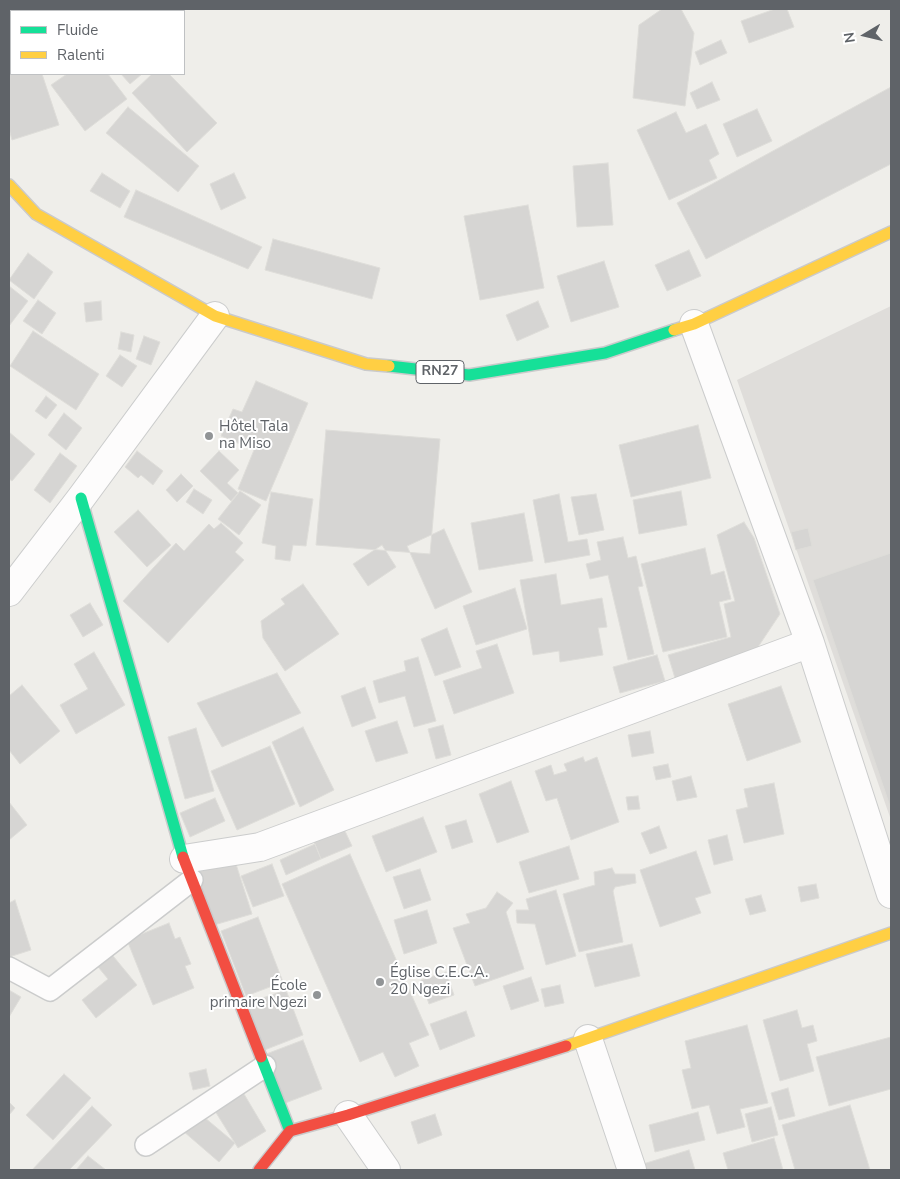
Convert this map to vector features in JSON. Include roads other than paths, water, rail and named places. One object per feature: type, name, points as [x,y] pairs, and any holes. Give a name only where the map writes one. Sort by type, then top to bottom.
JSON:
[{"type":"street","name":"RN27","points":[[9,185],[36,214],[215,316],[366,364],[469,375],[605,353],[694,324],[891,232]]},
{"type":"street","points":[[9,592],[215,316]]},
{"type":"street","points":[[694,324],[810,643],[891,894]]},
{"type":"street","points":[[81,498],[188,870],[290,1130]]},
{"type":"street","points":[[188,870],[260,847],[810,643]]},
{"type":"street","points":[[259,1170],[290,1130],[348,1115],[588,1039],[891,932]]},
{"type":"street","points":[[588,1039],[632,1170]]},
{"type":"street","points":[[348,1115],[386,1170]]},
{"type":"lane","points":[[9,968],[50,990],[188,870]]},
{"type":"lane","points":[[146,1145],[265,1066]]},
{"type":"place","name":"Hôtel Tala na Miso","points":[[209,436]]},
{"type":"place","name":"Église C.E.C.A. 20 Ngezi","points":[[380,982]]},
{"type":"place","name":"École primaire Ngezi","points":[[317,995]]}]
